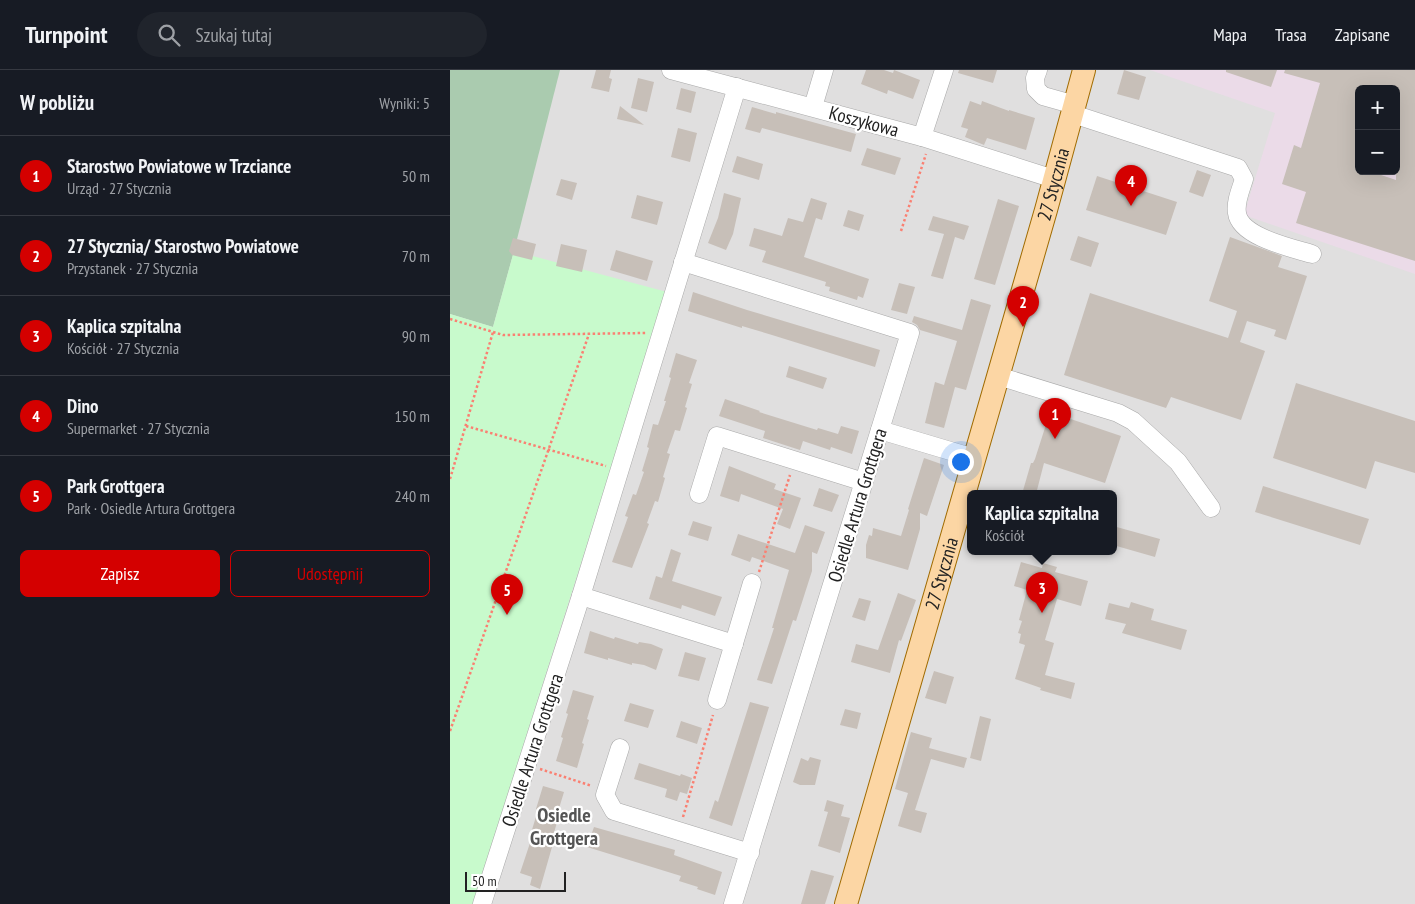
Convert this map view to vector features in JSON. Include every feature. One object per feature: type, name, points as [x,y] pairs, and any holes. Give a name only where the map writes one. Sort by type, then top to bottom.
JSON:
[{"type":"main road","name":"27 Stycznia","points":[[846,904],[1084,70]]},
{"type":"street","name":"Koszykowa","points":[[671,70],[926,138],[1054,179]]},
{"type":"street","points":[[813,108],[824,70]]},
{"type":"street","points":[[926,138],[944,70]]},
{"type":"street","points":[[1038,70],[1035,78],[1036,89],[1043,96],[1074,110],[1238,168],[1244,179],[1237,206],[1237,215],[1242,223],[1256,235],[1312,254]]},
{"type":"street","name":"Osiedle Artura Grottgera","points":[[482,904],[581,596],[736,87]]},
{"type":"street","name":"Osiedle Artura Grottgera","points":[[683,262],[910,333],[734,904]]},
{"type":"street","points":[[998,376],[1118,413],[1133,421],[1178,462],[1211,508]]},
{"type":"street","points":[[880,430],[974,458]]},
{"type":"street","points":[[699,494],[717,436],[864,482]]},
{"type":"street","points":[[717,700],[752,584]]},
{"type":"street","points":[[581,596],[734,644]]},
{"type":"street","points":[[620,748],[605,795],[614,811],[750,852]]},
{"type":"path","points":[[901,231],[926,138]]},
{"type":"path","points":[[450,319],[503,335],[662,333]]},
{"type":"path","points":[[450,479],[493,332]]},
{"type":"path","points":[[450,731],[589,334]]},
{"type":"path","points":[[466,426],[549,448],[620,470]]},
{"type":"path","points":[[752,584],[758,573],[794,461]]},
{"type":"path","points":[[680,831],[717,700]]},
{"type":"path","points":[[527,765],[606,791]]},
{"type":"shaded area","points":[[450,70],[1415,70],[1415,904],[450,904]]},
{"type":"shaded area","points":[[1150,70],[1415,70],[1415,274],[1244,215],[1275,113]]},
{"type":"green space","points":[[450,70],[560,70],[493,327],[450,314]]},
{"type":"green space","points":[[514,251],[667,292],[473,904],[450,904],[450,314],[493,327]]},
{"type":"building","points":[[596,70],[611,70],[609,78],[612,79],[609,92],[591,88]]},
{"type":"building","points":[[866,70],[884,70],[893,73],[894,70],[920,80],[913,99],[888,90],[887,94],[861,84]]},
{"type":"building","points":[[959,70],[997,70],[993,83],[958,73]]},
{"type":"building","points":[[1124,70],[1146,77],[1139,100],[1117,94]]},
{"type":"building","points":[[1226,70],[1277,70],[1271,87],[1226,72]]},
{"type":"building","points":[[1285,70],[1415,70],[1415,261],[1296,223],[1306,192],[1282,184],[1294,145],[1301,148],[1320,83],[1284,73]]},
{"type":"building","points":[[638,78],[654,82],[647,112],[631,108]]},
{"type":"building","points":[[681,88],[696,92],[691,113],[676,109]]},
{"type":"building","points":[[970,101],[981,105],[982,101],[1035,118],[1026,150],[987,138],[984,145],[965,137],[968,129],[961,127]]},
{"type":"building","points":[[620,106],[644,125],[617,119]]},
{"type":"building","points":[[752,107],[856,134],[851,152],[762,128],[760,133],[745,129]]},
{"type":"building","points":[[678,128],[697,133],[690,162],[671,157]]},
{"type":"building","points":[[867,148],[901,158],[895,175],[861,165]]},
{"type":"building","points":[[737,156],[763,164],[759,180],[732,172]]},
{"type":"building","points":[[1197,170],[1211,175],[1203,197],[1189,192]]},
{"type":"building","points":[[1097,176],[1177,202],[1166,235],[1086,210]]},
{"type":"building","points":[[561,179],[577,183],[572,200],[556,195]]},
{"type":"building","points":[[724,193],[741,198],[733,234],[726,250],[708,243],[718,218]]},
{"type":"building","points":[[637,195],[663,202],[657,225],[631,218]]},
{"type":"building","points":[[811,198],[827,203],[822,220],[816,218],[804,257],[869,279],[863,298],[858,296],[857,300],[829,291],[830,287],[825,286],[826,282],[762,262],[766,251],[749,246],[754,228],[782,236],[788,218],[803,222]]},
{"type":"building","points":[[998,199],[1019,206],[995,285],[974,279]]},
{"type":"building","points":[[848,210],[864,215],[859,231],[843,226]]},
{"type":"building","points":[[933,216],[969,226],[964,240],[955,237],[943,279],[931,276],[944,234],[928,230]]},
{"type":"building","points":[[1078,236],[1099,243],[1091,267],[1070,260]]},
{"type":"building","points":[[1230,237],[1282,256],[1278,267],[1307,276],[1286,340],[1274,336],[1276,330],[1247,321],[1240,342],[1265,351],[1241,420],[1171,397],[1166,408],[1064,375],[1090,293],[1228,338],[1237,311],[1209,301]]},
{"type":"building","points":[[513,238],[536,244],[532,260],[512,255],[509,251]]},
{"type":"building","points":[[561,244],[587,250],[582,272],[556,266]]},
{"type":"building","points":[[616,250],[653,261],[647,281],[610,270]]},
{"type":"building","points":[[899,283],[915,287],[907,314],[891,310]]},
{"type":"building","points":[[693,292],[880,350],[875,367],[688,311]]},
{"type":"building","points":[[971,299],[991,305],[966,390],[955,387],[944,428],[925,423],[935,382],[944,385],[957,341],[920,330],[912,322],[914,316],[962,330]]},
{"type":"building","points":[[676,353],[697,360],[689,383],[692,384],[680,431],[675,430],[667,453],[670,454],[658,502],[655,501],[647,523],[649,524],[632,568],[612,562],[628,517],[625,516],[633,494],[636,495],[644,472],[642,471],[649,448],[647,447],[653,424],[658,425],[666,401],[664,401]]},
{"type":"building","points":[[789,366],[827,378],[823,389],[786,377]]},
{"type":"building","points":[[1296,383],[1415,421],[1415,473],[1375,461],[1366,489],[1273,458]]},
{"type":"building","points":[[725,399],[817,430],[818,428],[838,434],[841,426],[859,431],[852,454],[831,447],[830,450],[803,441],[800,450],[763,438],[765,431],[719,416]]},
{"type":"building","points":[[1050,412],[1121,436],[1105,483],[1044,463],[1037,490],[1023,490],[1031,463],[1035,459]]},
{"type":"building","points":[[924,458],[944,465],[927,516],[920,513],[920,529],[908,570],[866,558],[866,545],[869,535],[872,536],[873,528],[901,536]]},
{"type":"building","points":[[729,466],[776,484],[774,489],[801,498],[790,529],[777,524],[783,509],[741,494],[739,502],[720,496]]},
{"type":"building","points":[[1263,486],[1369,519],[1360,545],[1255,512]]},
{"type":"building","points":[[819,488],[839,495],[832,512],[813,506]]},
{"type":"building","points":[[693,521],[712,527],[708,541],[688,535]]},
{"type":"building","points":[[805,525],[825,532],[817,554],[812,552],[812,571],[796,621],[793,620],[772,684],[757,680],[774,628],[772,628],[789,570],[752,557],[750,562],[731,555],[738,534],[795,553]]},
{"type":"building","points":[[1117,527],[1160,539],[1155,557],[1117,546]]},
{"type":"building","points":[[671,549],[681,553],[672,581],[722,597],[715,616],[682,605],[681,609],[649,599],[656,576],[662,578]]},
{"type":"building","points":[[1021,562],[1042,568],[1043,563],[1057,567],[1055,572],[1088,581],[1081,606],[1057,599],[1045,640],[1054,643],[1045,675],[1075,683],[1071,699],[1040,690],[1041,688],[1015,679],[1025,645],[1019,643],[1021,634],[1018,633],[1022,621],[1019,620],[1027,590],[1014,586]]},
{"type":"building","points":[[898,593],[916,600],[901,641],[899,640],[890,673],[851,662],[856,644],[878,650]]},
{"type":"building","points":[[859,598],[871,601],[865,621],[852,617]]},
{"type":"building","points":[[1131,602],[1154,609],[1151,620],[1187,630],[1181,650],[1122,633],[1126,624],[1105,619],[1109,603],[1129,608]]},
{"type":"building","points":[[590,631],[614,639],[615,637],[638,644],[639,642],[651,644],[663,649],[656,670],[644,665],[632,663],[632,665],[584,653]]},
{"type":"building","points":[[685,652],[706,658],[699,681],[678,676]]},
{"type":"building","points":[[934,671],[954,677],[946,704],[925,698]]},
{"type":"building","points":[[573,690],[594,696],[587,719],[589,720],[577,768],[556,761]]},
{"type":"building","points":[[750,702],[769,707],[732,826],[709,818],[715,800],[718,802]]},
{"type":"building","points":[[630,703],[654,710],[648,728],[624,721]]},
{"type":"building","points":[[845,709],[861,713],[857,729],[840,725]]},
{"type":"building","points":[[980,716],[991,719],[981,761],[970,758]]},
{"type":"building","points":[[681,721],[702,728],[697,744],[676,737]]},
{"type":"building","points":[[911,732],[932,738],[929,748],[967,758],[964,768],[931,759],[915,810],[927,813],[921,833],[898,826],[908,793],[895,789]]},
{"type":"building","points":[[810,757],[821,760],[815,785],[800,785],[793,782],[801,758],[808,761]]},
{"type":"building","points":[[639,763],[692,778],[687,794],[680,792],[677,801],[665,797],[667,789],[634,779]]},
{"type":"building","points":[[543,786],[564,792],[552,839],[554,840],[540,889],[530,885],[532,877],[520,873],[533,834],[531,833],[538,810],[536,809]]},
{"type":"building","points":[[827,800],[844,805],[841,816],[850,818],[840,853],[818,846],[828,812],[824,811]]},
{"type":"building","points":[[594,827],[675,850],[674,855],[722,872],[715,895],[679,881],[681,876],[587,847]]},
{"type":"building","points":[[811,870],[834,876],[825,904],[801,904]]},
{"type":"place","name":"Dino","points":[[1131,206]]},
{"type":"place","name":"27 Stycznia/ Starostwo Powiatowe","points":[[1023,327]]},
{"type":"place","name":"Starostwo Powiatowe w Trzciance","points":[[1055,439]]},
{"type":"place","name":"Kaplica szpitalna","points":[[1042,613]]},
{"type":"place","name":"Park Grottgera","points":[[507,615]]},
{"type":"district","name":"Osiedle Grottgera","points":[[564,826]]}]
